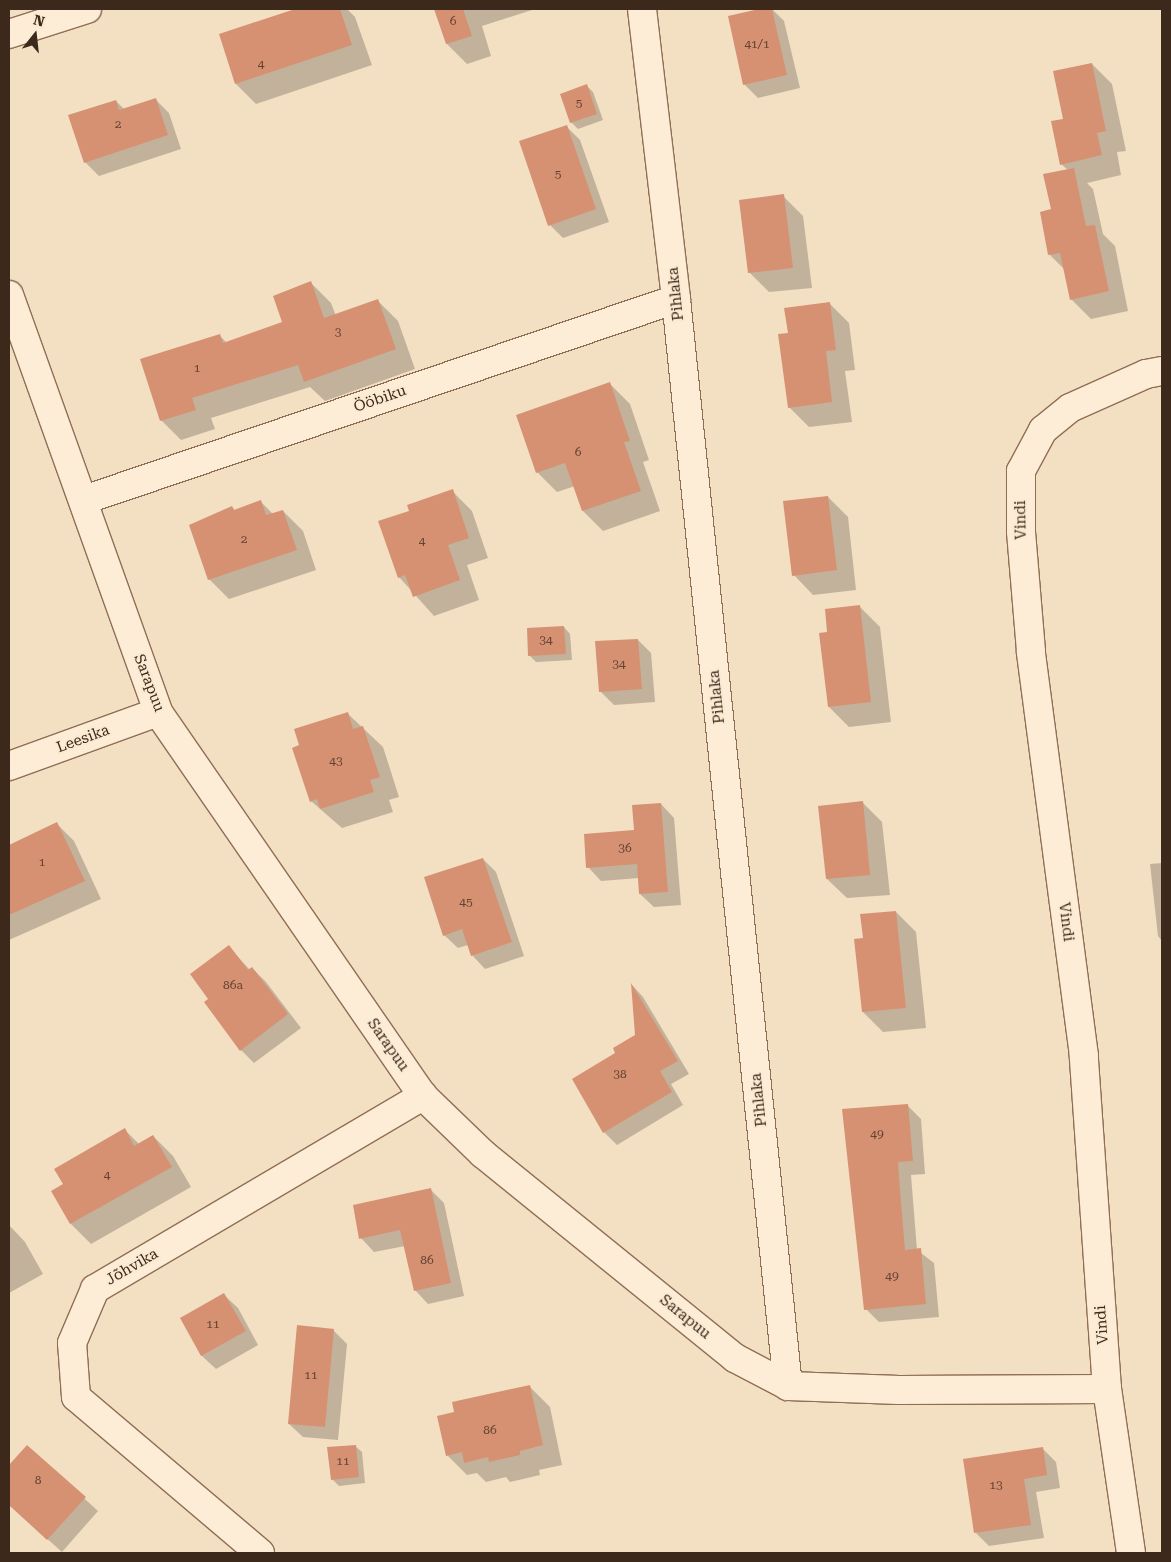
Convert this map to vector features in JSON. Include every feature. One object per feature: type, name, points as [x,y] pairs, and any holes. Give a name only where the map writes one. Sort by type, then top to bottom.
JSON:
[{"type":"street","points":[[9,34],[88,9]]},
{"type":"street","name":"Pihlaka","points":[[642,9],[676,299],[788,1386]]},
{"type":"street","name":"Sarapuu","points":[[9,295],[84,500],[158,712],[423,1096],[482,1154],[735,1358],[788,1386],[899,1390],[1107,1389]]},
{"type":"street","name":"Ööbiku","points":[[84,500],[676,299]]},
{"type":"street","name":"Vindi","points":[[1131,1553],[1107,1389],[1084,1056],[1031,651],[1020,531],[1021,471],[1043,430],[1070,408],[1146,374],[1162,370]]},
{"type":"street","name":"Leesika","points":[[9,766],[158,712]]},
{"type":"street","name":"Jõhvika","points":[[260,1553],[76,1397],[72,1343],[95,1289],[423,1096]]},
{"type":"building","points":[[295,9],[340,9],[352,45],[235,84],[219,34]]},
{"type":"building","points":[[434,9],[463,9],[472,36],[446,44]]},
{"type":"building","points":[[759,9],[772,9],[787,75],[743,85],[728,16]]},
{"type":"building","points":[[1092,63],[1106,131],[1097,133],[1102,155],[1060,165],[1051,121],[1063,119],[1053,71]]},
{"type":"building","points":[[587,84],[597,114],[570,123],[560,94]]},
{"type":"building","points":[[156,98],[168,135],[84,163],[68,115],[116,100],[119,110]]},
{"type":"building","points":[[567,125],[596,209],[548,226],[519,141]]},
{"type":"building","points":[[1074,168],[1086,226],[1095,225],[1109,291],[1070,300],[1060,253],[1048,255],[1040,212],[1051,209],[1043,174]]},
{"type":"building","points":[[784,194],[793,268],[748,273],[739,200]]},
{"type":"building","points":[[311,281],[324,318],[378,299],[396,349],[304,382],[298,365],[192,398],[196,410],[160,421],[140,359],[220,334],[223,343],[282,322],[273,296]]},
{"type":"building","points":[[830,302],[836,350],[826,351],[832,402],[788,408],[778,334],[788,333],[784,308]]},
{"type":"building","points":[[610,382],[630,441],[624,442],[641,491],[582,511],[565,463],[536,473],[516,415]]},
{"type":"building","points":[[453,489],[469,538],[448,545],[460,580],[413,597],[405,575],[398,578],[378,521],[409,511],[407,505]]},
{"type":"building","points":[[828,496],[837,570],[792,576],[783,501]]},
{"type":"building","points":[[261,500],[266,515],[283,510],[297,550],[208,580],[189,525],[232,506],[234,510]]},
{"type":"building","points":[[860,605],[871,702],[828,707],[819,633],[827,632],[825,609]]},
{"type":"building","points":[[564,626],[566,654],[528,656],[527,628]]},
{"type":"building","points":[[638,639],[642,689],[599,692],[595,641]]},
{"type":"building","points":[[348,712],[353,729],[363,726],[380,777],[370,780],[374,792],[320,809],[317,799],[310,802],[292,748],[299,745],[294,729]]},
{"type":"building","points":[[863,801],[870,875],[826,879],[818,806]]},
{"type":"building","points":[[661,803],[668,892],[639,894],[637,864],[586,868],[584,834],[634,830],[632,805]]},
{"type":"building","points":[[57,822],[85,881],[9,915],[9,845]]},
{"type":"building","points":[[483,858],[512,942],[471,956],[462,929],[443,936],[424,877]]},
{"type":"building","points":[[896,911],[906,1008],[862,1012],[854,939],[863,938],[860,914]]},
{"type":"building","points":[[229,945],[248,970],[252,967],[288,1014],[240,1051],[204,1002],[208,999],[190,974]]},
{"type":"building","points":[[631,983],[678,1061],[660,1071],[672,1092],[603,1133],[572,1079],[615,1053],[613,1048],[635,1035]]},
{"type":"building","points":[[908,1104],[913,1161],[898,1162],[905,1250],[921,1248],[926,1304],[864,1310],[842,1109]]},
{"type":"building","points":[[125,1128],[134,1146],[153,1135],[172,1167],[70,1224],[51,1191],[63,1184],[54,1169]]},
{"type":"building","points":[[431,1188],[451,1283],[414,1291],[400,1230],[359,1239],[353,1205]]},
{"type":"building","points":[[224,1293],[246,1331],[201,1356],[180,1318]]},
{"type":"building","points":[[297,1325],[334,1329],[325,1427],[288,1424]]},
{"type":"building","points":[[530,1385],[543,1445],[520,1451],[520,1455],[489,1462],[488,1457],[464,1463],[462,1452],[446,1456],[437,1416],[454,1412],[452,1402]]},
{"type":"building","points":[[27,1445],[86,1497],[47,1540],[9,1505],[9,1465]]},
{"type":"building","points":[[356,1445],[359,1477],[331,1480],[327,1447]]},
{"type":"building","points":[[1043,1447],[1047,1475],[1024,1479],[1031,1525],[974,1533],[963,1459]]}]
